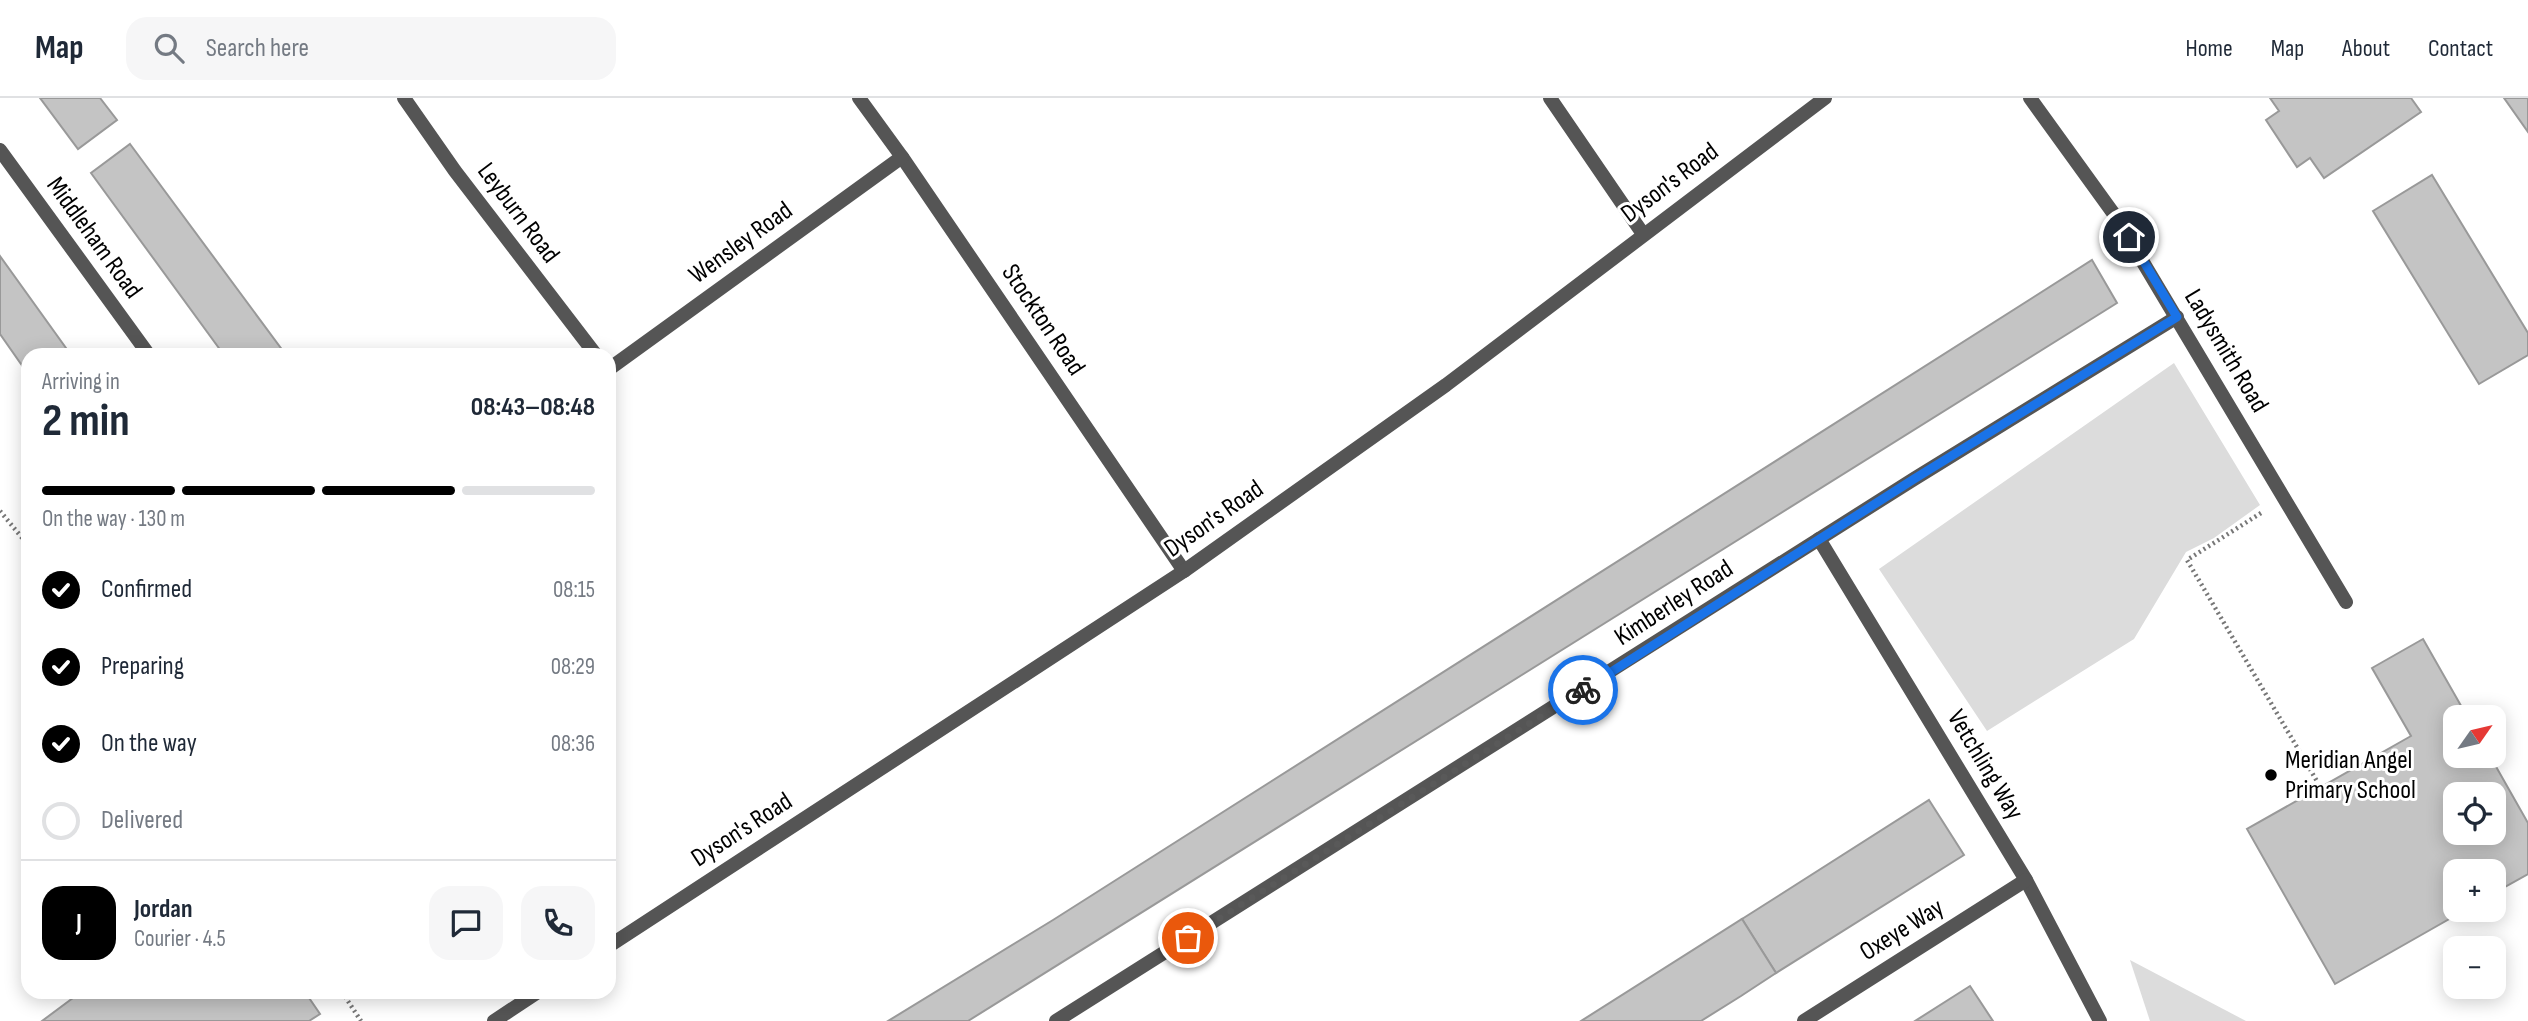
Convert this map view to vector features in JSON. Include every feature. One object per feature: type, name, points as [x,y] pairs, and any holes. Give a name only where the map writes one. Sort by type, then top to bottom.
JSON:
[{"type":"street","name":"Leyburn Road","points":[[404,98],[455,171],[591,348]]},
{"type":"street","name":"Stockton Road","points":[[859,98],[1184,570]]},
{"type":"street","points":[[1550,98],[1643,234]]},
{"type":"street","name":"Dyson's Road","points":[[616,941],[1184,570],[1446,385],[1825,98]]},
{"type":"street","name":"Ladysmith Road","points":[[2030,98],[2116,217],[2346,602]]},
{"type":"street","name":"Middleham Road","points":[[0,150],[144,348]]},
{"type":"street","name":"Wensley Road","points":[[616,364],[902,157]]},
{"type":"street","name":"Kimberley Road","points":[[1056,1021],[1819,539],[2177,317]]},
{"type":"street","name":"Vetchling Way","points":[[1819,539],[2026,880],[2100,1021]]},
{"type":"street","name":"Oxeye Way","points":[[1804,1021],[2026,880]]},
{"type":"street","points":[[494,1021],[527,999]]},
{"type":"path","points":[[2286,499],[2187,560],[2318,782]]},
{"type":"path","points":[[0,511],[21,536]]},
{"type":"path","points":[[347,999],[361,1021]]},
{"type":"shaded area","points":[[2174,363],[2260,505],[2214,538],[2186,552],[2134,639],[1987,731],[1879,569]]},
{"type":"shaded area","points":[[2130,960],[2246,1021],[2150,1021]]},
{"type":"building","points":[[40,98],[100,98],[117,120],[78,149]]},
{"type":"building","points":[[2270,98],[2411,98],[2421,112],[2324,178],[2310,158],[2297,167],[2266,120],[2279,111]]},
{"type":"building","points":[[2504,98],[2528,98],[2528,132]]},
{"type":"building","points":[[130,144],[281,348],[219,348],[91,173]]},
{"type":"building","points":[[2432,175],[2528,333],[2528,355],[2479,384],[2373,211]]},
{"type":"building","points":[[0,256],[66,348],[21,348],[21,364],[0,334]]},
{"type":"building","points":[[2092,260],[2117,303],[968,1021],[888,1021],[1053,920]]},
{"type":"building","points":[[2423,639],[2461,705],[2443,705],[2443,768],[2497,768],[2505,782],[2443,782],[2443,845],[2506,845],[2506,784],[2528,823],[2528,874],[2506,886],[2506,859],[2443,859],[2444,922],[2335,984],[2247,829],[2411,736],[2372,668]]},
{"type":"building","points":[[1929,800],[1964,855],[1776,973],[1742,919]]},
{"type":"building","points":[[1742,919],[1776,973],[1741,996],[1701,1021],[1581,1021]]},
{"type":"building","points":[[1970,986],[1993,1021],[1915,1021]]},
{"type":"building","points":[[72,999],[310,999],[320,1014],[309,1021],[42,1021]]},
{"type":"way so far","points":[[1188,938],[1583,690]]},
{"type":"place","name":"Meridian Angel Primary School","points":[[2271,775]]},
{"type":"route","points":[[1583,690],[1914,479],[2177,317],[2129,237]]}]
